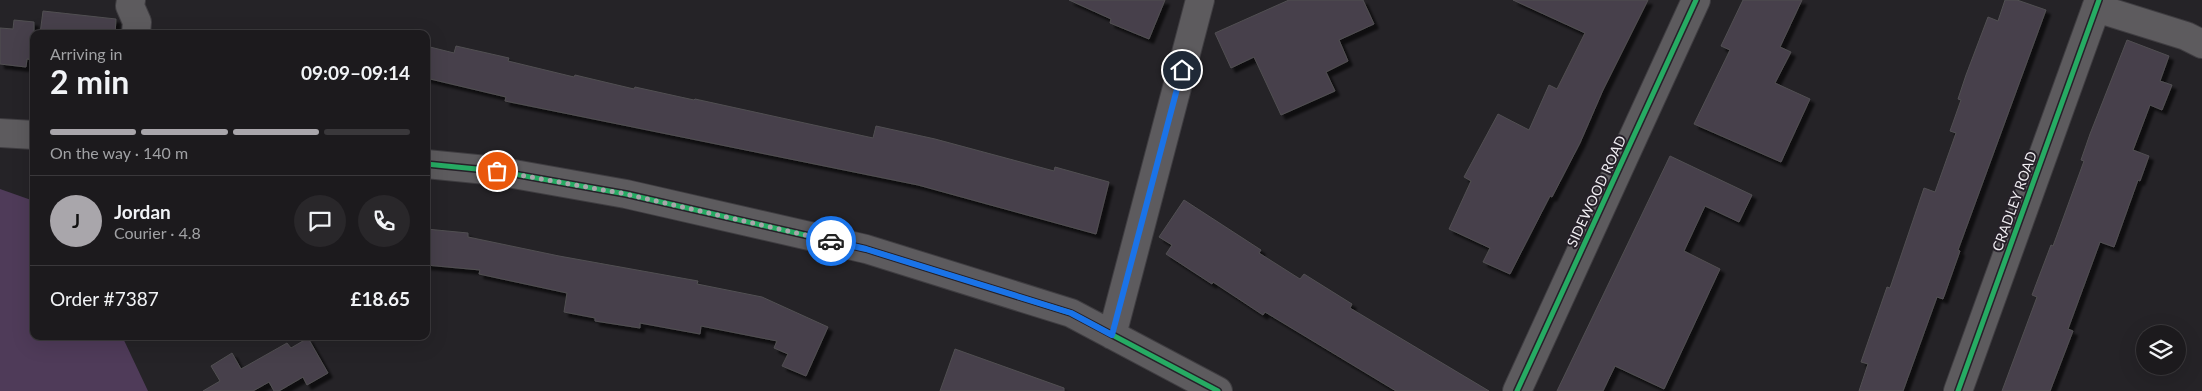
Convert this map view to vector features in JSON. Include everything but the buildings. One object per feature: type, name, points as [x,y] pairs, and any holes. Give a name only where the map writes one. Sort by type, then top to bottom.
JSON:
[{"type":"street","points":[[1112,335],[1200,0]]},
{"type":"street","name":"SIDEWOOD ROAD","points":[[1517,391],[1696,0]]},
{"type":"street","points":[[130,3],[137,22],[136,30]]},
{"type":"street","points":[[2096,9],[2186,36],[2202,44]]},
{"type":"street","name":"CRADLEY ROAD","points":[[1958,391],[2096,9]]},
{"type":"street","points":[[0,132],[30,135]]},
{"type":"street","points":[[430,164],[497,171],[626,194],[866,249],[1071,313],[1218,391]]},
{"type":"shaded area","points":[[0,189],[30,200],[30,340],[124,340],[148,391],[0,391]]},
{"type":"cycle path","points":[[1517,391],[1696,0]]},
{"type":"cycle path","points":[[1958,391],[2099,0]]},
{"type":"cycle path","points":[[430,164],[497,171],[626,194],[866,249],[1071,313],[1218,391]]},
{"type":"way so far","points":[[497,171],[626,194],[831,241]]},
{"type":"route","points":[[831,241],[866,249],[1071,313],[1112,335],[1182,70]]}]
